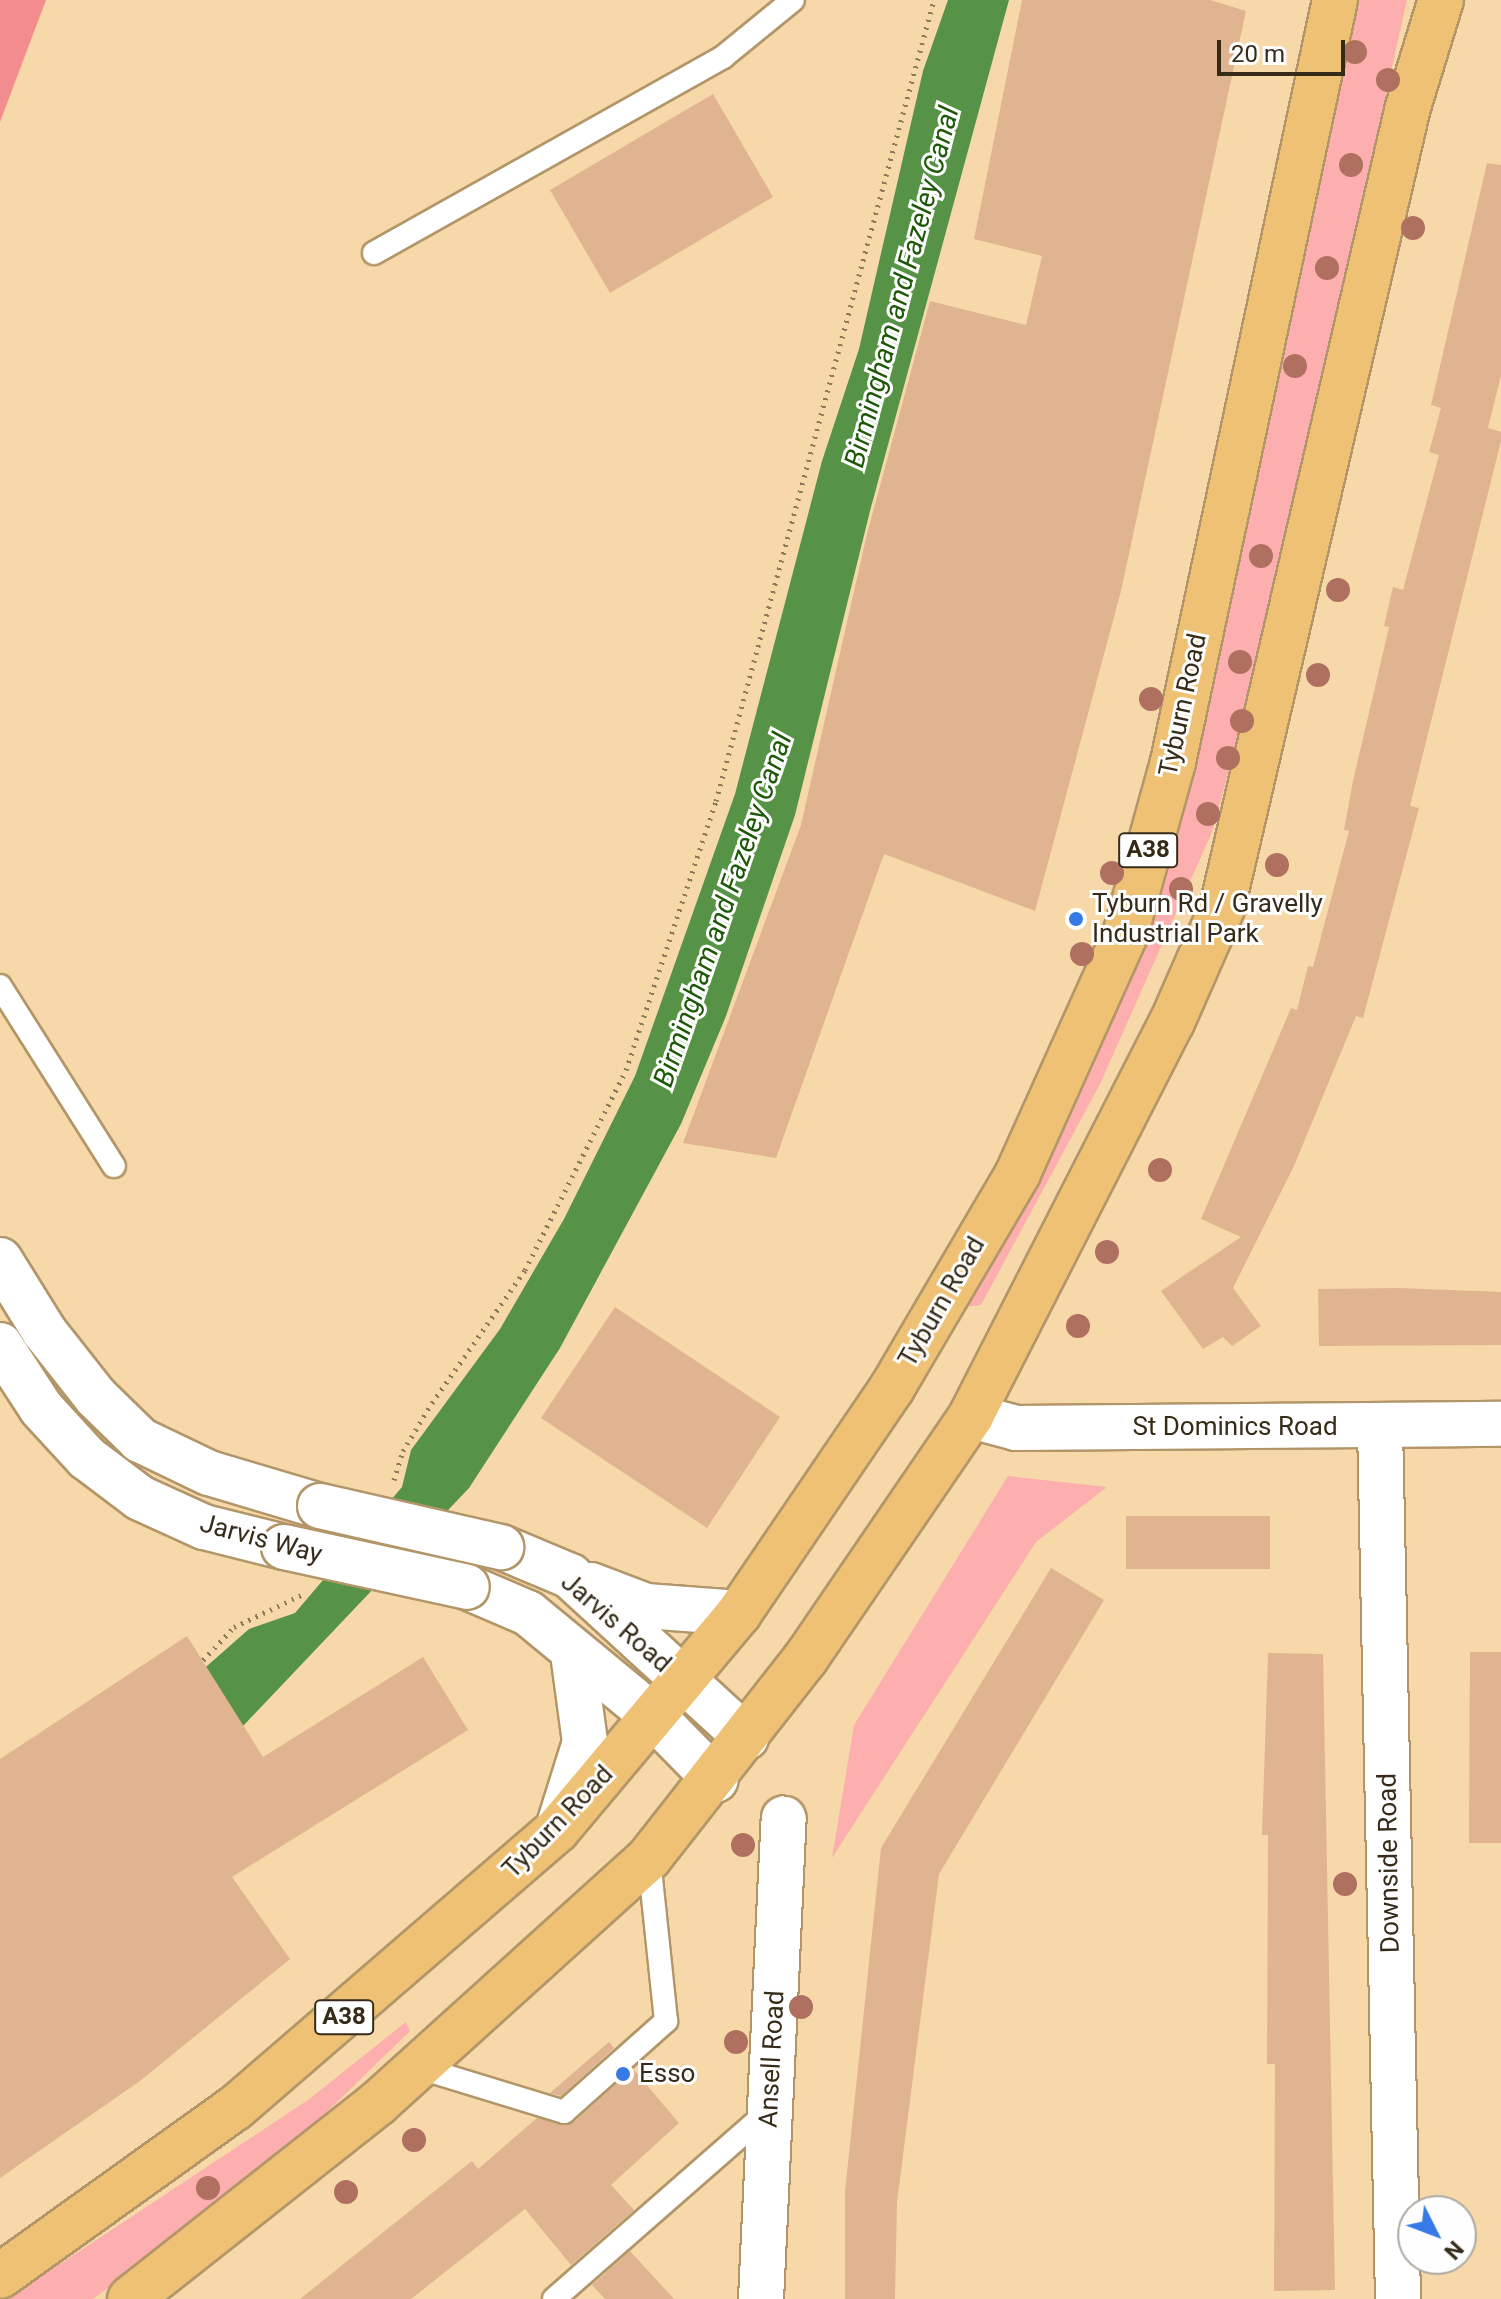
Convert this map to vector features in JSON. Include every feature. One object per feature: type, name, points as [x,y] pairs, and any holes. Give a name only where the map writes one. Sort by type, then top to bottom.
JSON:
[{"type":"highway","name":"Tyburn Road","points":[[0,2276],[235,2108],[557,1830],[684,1683],[739,1613],[892,1388],[1018,1173],[1125,935],[1173,762],[1335,0]]},
{"type":"highway","points":[[130,2299],[417,2067],[649,1858],[716,1780],[971,1416],[1172,1022],[1222,908],[1408,107],[1441,0]]},
{"type":"street","name":"Jarvis Way","points":[[0,1260],[70,1364],[140,1440],[209,1473],[320,1506],[501,1547]]},
{"type":"street","name":"Jarvis Way","points":[[0,1345],[41,1408],[87,1458],[140,1498],[204,1527],[467,1587],[528,1613],[654,1717],[716,1780]]},
{"type":"street","name":"St Dominics Road","points":[[971,1416],[1016,1428],[1501,1424]]},
{"type":"street","name":"Downside Road","points":[[1380,1426],[1398,2299]]},
{"type":"street","name":"Jarvis Road","points":[[501,1547],[570,1576],[746,1737]]},
{"type":"street","points":[[570,1576],[646,1606],[739,1613]]},
{"type":"street","points":[[557,1830],[585,1742],[573,1653]]},
{"type":"street","name":"Ansell Road","points":[[754,2296],[770,2110],[784,1819]]},
{"type":"lane","points":[[374,253],[723,57],[793,0]]},
{"type":"lane","points":[[0,986],[114,1166]]},
{"type":"lane","points":[[417,2067],[564,2112],[666,2021],[649,1858]]},
{"type":"lane","points":[[554,2299],[770,2110]]},
{"type":"path","points":[[392,1488],[403,1451],[525,1270],[626,1070],[716,801],[934,0]]},
{"type":"path","points":[[203,1660],[234,1627],[292,1604],[303,1593]]},
{"type":"shaded area","points":[[0,0],[46,0],[0,122]]},
{"type":"shaded area","points":[[1352,0],[1407,0],[1260,656],[1212,832],[1100,1084],[981,1305],[964,1307],[1092,1049],[1182,812],[1244,476]]},
{"type":"shaded area","points":[[1008,1476],[1107,1487],[1036,1542],[832,1858],[854,1725]]},
{"type":"shaded area","points":[[406,2022],[410,2031],[264,2173],[93,2299],[7,2299],[308,2100]]},
{"type":"water","name":"Birmingham and Fazeley Canal","points":[[948,0],[1009,0],[870,511],[795,815],[726,1016],[681,1124],[560,1348],[469,1488],[244,1725],[0,1888],[0,1807],[207,1666],[249,1629],[295,1613],[402,1487],[411,1450],[500,1329],[564,1219],[635,1076],[735,794],[822,461],[859,349],[923,71]]},
{"type":"building","points":[[1022,0],[1210,0],[1246,11],[1121,591],[1035,911],[884,854],[776,1158],[683,1143],[801,825],[867,534],[930,301],[1026,325],[1042,256],[974,239]]},
{"type":"building","points":[[713,94],[773,197],[610,293],[550,190]]},
{"type":"building","points":[[1487,163],[1501,165],[1501,375],[1488,428],[1501,432],[1501,441],[1410,806],[1419,808],[1363,1018],[1356,1016],[1294,1166],[1233,1288],[1261,1326],[1232,1346],[1223,1337],[1203,1349],[1161,1291],[1241,1237],[1201,1219],[1291,1008],[1297,1010],[1308,966],[1313,967],[1349,831],[1344,830],[1389,627],[1384,626],[1393,587],[1403,590],[1439,455],[1429,452],[1441,408],[1431,405]]},
{"type":"building","points":[[1318,1289],[1501,1292],[1501,1345],[1319,1346]]},
{"type":"building","points":[[615,1307],[780,1417],[707,1528],[541,1418]]},
{"type":"building","points":[[1126,1516],[1270,1516],[1270,1569],[1126,1569]]},
{"type":"building","points":[[1051,1568],[1104,1600],[939,1874],[897,2202],[895,2299],[845,2299],[845,2192],[881,1848]]},
{"type":"building","points":[[187,1636],[263,1757],[423,1657],[468,1730],[232,1877],[290,1959],[140,2081],[0,2178],[0,1759]]},
{"type":"building","points":[[1470,1652],[1501,1652],[1501,1843],[1469,1843]]},
{"type":"building","points":[[1268,1653],[1323,1654],[1335,2290],[1274,2291],[1275,2064],[1267,2064],[1268,1835],[1262,1835]]},
{"type":"building","points":[[609,2042],[614,2048],[561,2096],[550,2093]]},
{"type":"building","points":[[633,2069],[679,2123],[611,2185],[634,2210],[571,2265],[525,2209],[411,2299],[300,2299],[472,2161],[478,2169],[537,2118],[573,2123]]},
{"type":"building","points":[[630,2251],[674,2299],[605,2299],[592,2285]]},
{"type":"place","name":"Tyburn Rd / Gravelly Industrial Park","points":[[1076,919]]},
{"type":"place","name":"Esso","points":[[623,2074]]}]
